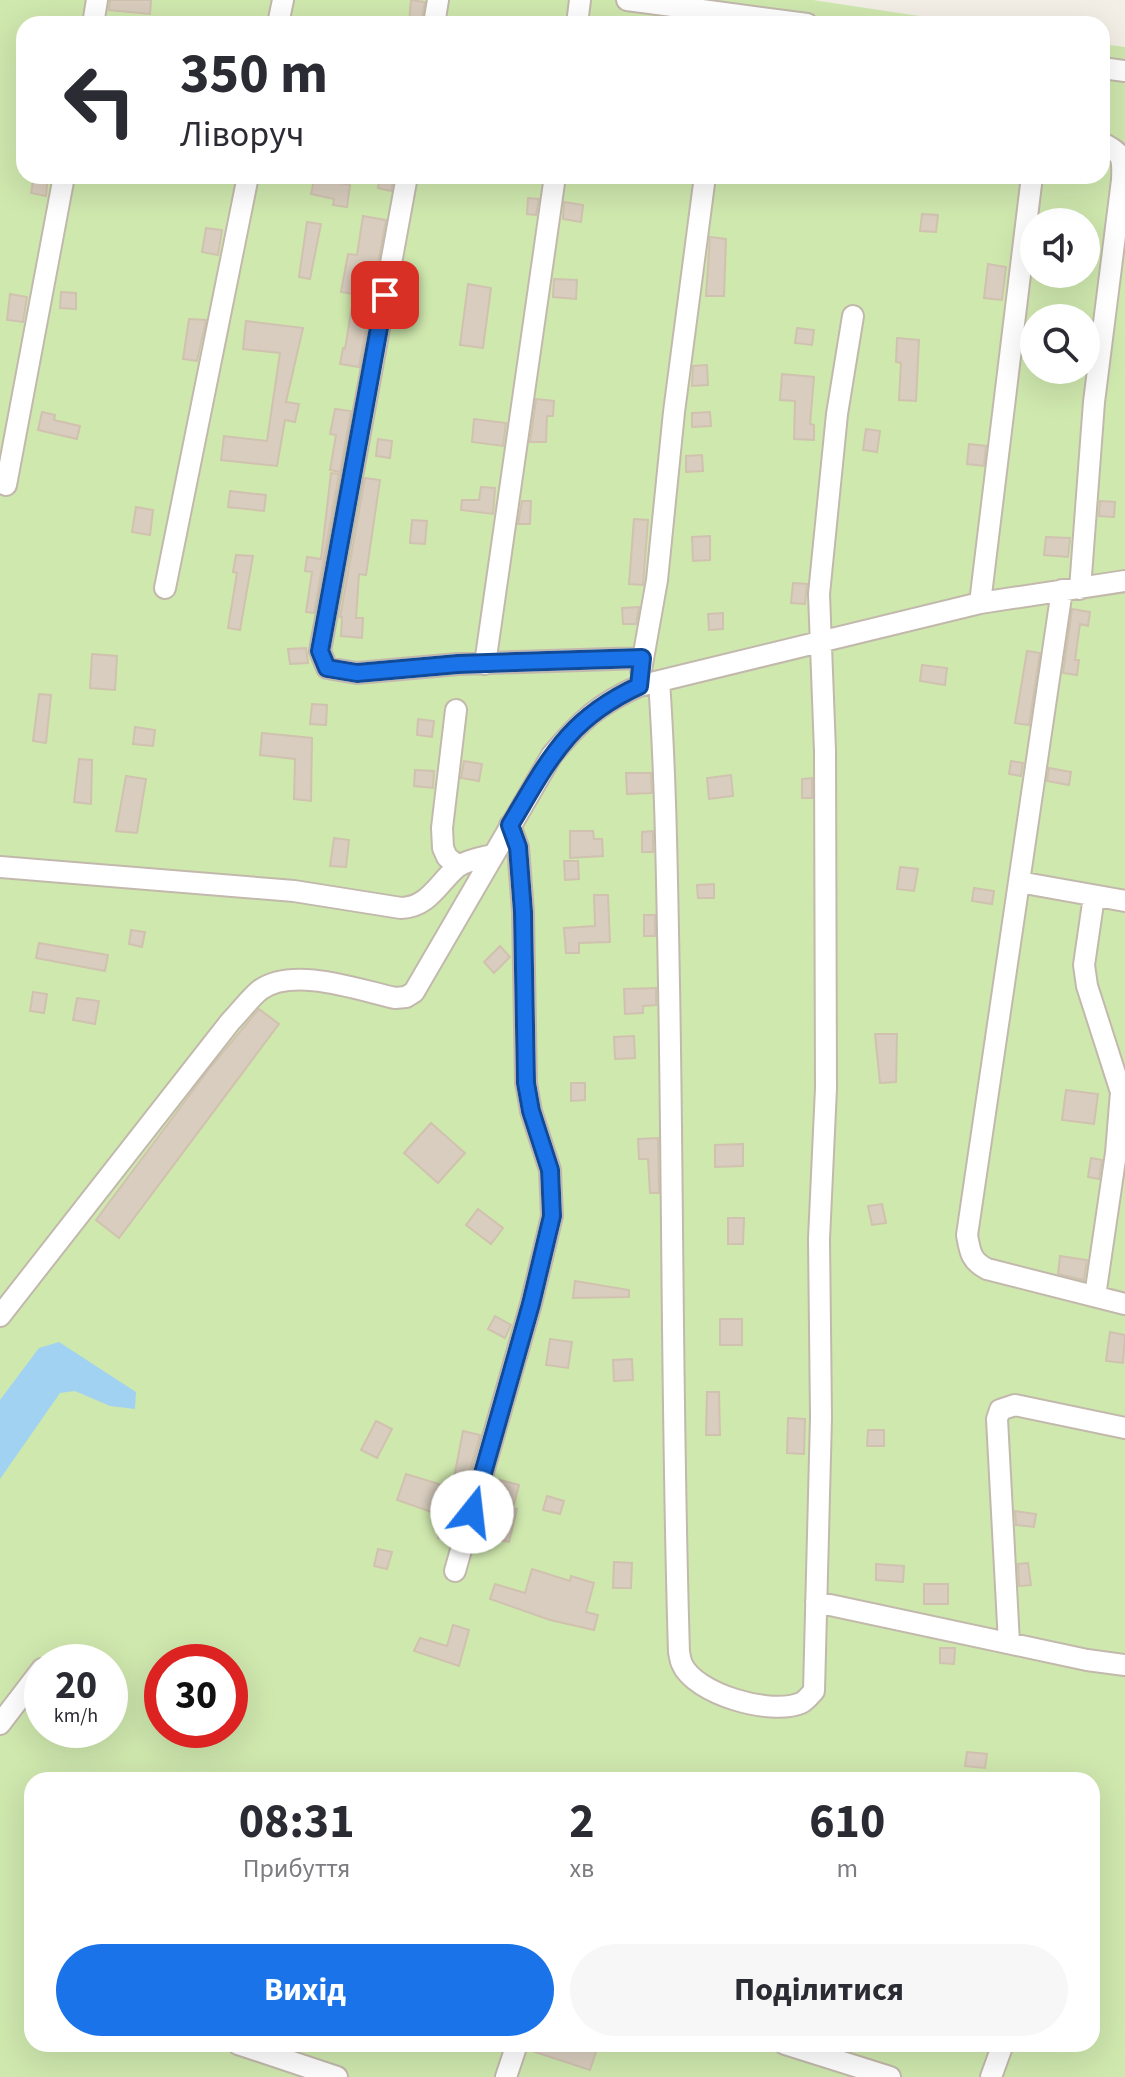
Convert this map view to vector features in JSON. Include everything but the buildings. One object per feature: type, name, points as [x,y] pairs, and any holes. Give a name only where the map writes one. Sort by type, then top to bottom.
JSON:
[{"type":"street","points":[[627,0],[747,16]]},
{"type":"street","points":[[1110,147],[1123,160],[1122,180],[1071,589],[1019,882],[967,1235],[976,1263],[987,1269],[1125,1304]]},
{"type":"street","points":[[6,485],[62,184]]},
{"type":"street","points":[[165,588],[246,184]]},
{"type":"street","points":[[406,184],[320,651],[327,668],[340,672],[642,658]]},
{"type":"street","points":[[485,664],[554,184]]},
{"type":"street","points":[[704,184],[674,412],[657,580],[642,658],[665,768],[679,1652],[682,1666],[726,1698],[760,1705],[802,1703],[814,1691],[821,1417],[819,1239],[826,1088],[825,751],[819,594],[835,429],[853,316]]},
{"type":"street","points":[[980,603],[1031,184]]},
{"type":"street","points":[[0,1316],[230,1022],[260,990],[277,982],[315,980],[395,998],[414,992],[552,755],[579,722],[613,698],[649,683],[980,603],[1125,581]]},
{"type":"street","points":[[456,710],[442,828],[443,848],[447,857],[458,866]]},
{"type":"street","points":[[455,1571],[535,1290],[552,1216],[550,1170],[531,1111],[526,1083],[523,912],[518,847],[510,825]]},
{"type":"street","points":[[0,867],[294,891],[413,908],[422,903],[458,866],[492,855]]},
{"type":"street","points":[[1019,882],[1125,901]]},
{"type":"street","points":[[1094,896],[1084,965],[1091,999],[1121,1092],[1116,1153],[1095,1296]]},
{"type":"street","points":[[1009,1643],[997,1419],[1000,1410],[1015,1405],[1125,1428]]},
{"type":"street","points":[[816,1602],[1087,1660],[1125,1665]]},
{"type":"street","points":[[0,1724],[24,1692]]},
{"type":"street","points":[[262,2052],[337,2077]]},
{"type":"street","points":[[506,2077],[514,2052]]},
{"type":"street","points":[[810,2052],[890,2077]]},
{"type":"street","points":[[991,2077],[1000,2052]]},
{"type":"green space","points":[[0,0],[813,0],[919,16],[16,16],[16,184],[1110,184],[1110,45],[1125,47],[1125,2077],[0,2077]]},
{"type":"water","points":[[59,1342],[136,1392],[135,1409],[110,1406],[75,1391],[60,1393],[0,1479],[0,1400],[39,1348]]},
{"type":"route","points":[[385,295],[320,651],[327,668],[357,673],[458,664],[642,658],[639,686],[613,698],[579,722],[552,755],[510,825],[518,847],[523,912],[526,1083],[531,1111],[550,1170],[552,1216],[547,1246],[472,1512]]}]
